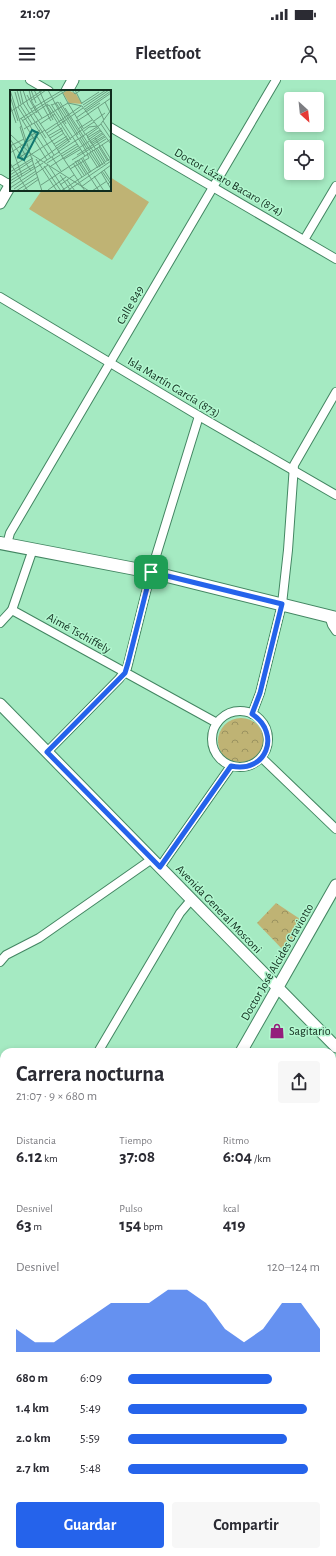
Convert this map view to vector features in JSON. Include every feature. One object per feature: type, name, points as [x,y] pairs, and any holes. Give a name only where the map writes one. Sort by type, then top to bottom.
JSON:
[{"type":"main road","points":[[67,90],[73,80]]},
{"type":"main road","points":[[0,203],[10,187]]},
{"type":"main road","points":[[4,543],[151,572],[333,617]]},
{"type":"main road","name":"Avenida General Mosconi","points":[[0,704],[336,1046]]},
{"type":"main road","name":"Doctor José Alcides Craviotto","points":[[243,1048],[336,885]]},
{"type":"street","points":[[30,80],[47,90]]},
{"type":"street","name":"Calle 849","points":[[4,543],[276,80]]},
{"type":"street","name":"Doctor Lázaro Bacaro (874)","points":[[111,128],[336,259]]},
{"type":"street","points":[[0,179],[10,184]]},
{"type":"street","points":[[304,240],[336,186]]},
{"type":"street","name":"Isla Martín García (873)","points":[[0,297],[199,416],[336,495]]},
{"type":"street","points":[[252,714],[260,693],[282,604],[289,542],[294,470],[297,459],[336,392]]},
{"type":"street","points":[[47,752],[125,673],[151,572],[199,416]]},
{"type":"street","points":[[0,622],[12,610],[32,549]]},
{"type":"street","name":"Aimé Tschiffely","points":[[12,610],[217,723]]},
{"type":"street","points":[[333,617],[332,625],[336,631]]},
{"type":"street","points":[[243,711],[252,714],[259,718],[265,725],[268,733],[267,746],[262,758],[251,766],[237,767],[223,762],[213,748],[212,739],[217,723],[224,716],[233,712],[243,711]]},
{"type":"street","points":[[262,758],[336,829]]},
{"type":"street","points":[[0,962],[3,953],[28,945],[156,863],[231,766]]},
{"type":"street","points":[[100,1048],[180,913],[191,900]]},
{"type":"green space","points":[[111,178],[149,202],[112,260],[29,209],[41,191],[111,191]]},
{"type":"green space","points":[[241,718],[254,722],[260,728],[264,741],[260,754],[254,760],[241,764],[228,760],[222,754],[218,741],[222,728],[228,722]]},
{"type":"green space","points":[[276,903],[303,921],[285,952],[257,923]]},
{"type":"place","name":"Sagitario","points":[[277,1031]]},
{"type":"route","points":[[151,572],[282,604],[260,693],[252,714],[259,718],[265,725],[268,733],[266,750],[262,758],[251,766],[231,766],[160,867],[47,752],[125,673],[151,572]]}]
